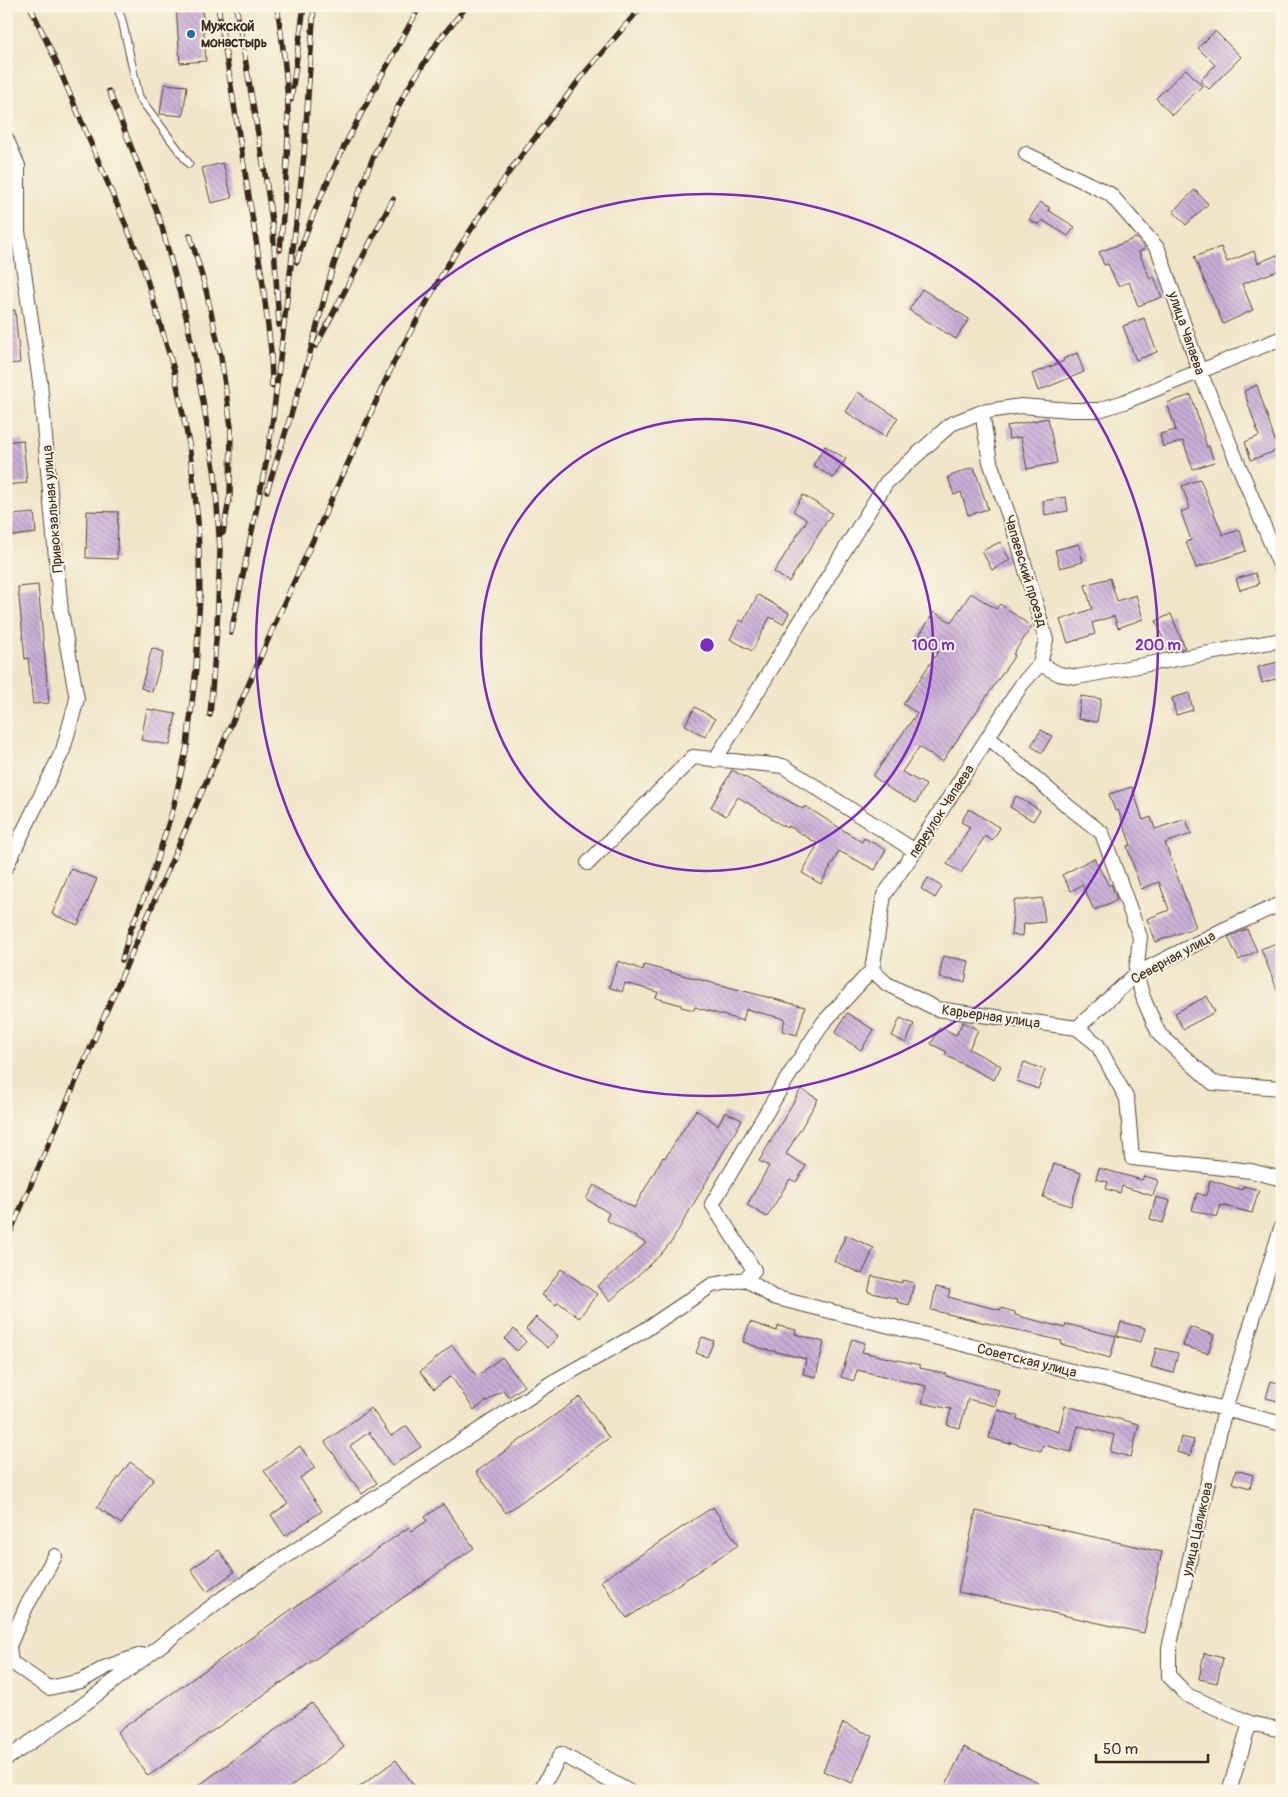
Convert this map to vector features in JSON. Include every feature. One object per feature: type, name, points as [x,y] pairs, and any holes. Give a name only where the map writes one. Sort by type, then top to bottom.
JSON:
[{"type":"street","name":"Привокзальная улица","points":[[6,138],[18,166],[18,231],[40,382],[61,612],[77,699],[63,750],[6,868]]},
{"type":"street","name":"улица Чапаева","points":[[1026,154],[1110,194],[1158,249],[1200,372],[1282,570]]},
{"type":"street","points":[[715,760],[886,482],[951,424],[982,412],[1020,406],[1099,410],[1124,402],[1282,338]]},
{"type":"street","name":"Чапаевский проезд","points":[[982,412],[990,462],[1018,542],[1046,640],[1040,664]]},
{"type":"street","points":[[1040,664],[1059,674],[1077,677],[1282,640]]},
{"type":"street","name":"переулок Чапаева","points":[[872,970],[884,895],[916,851],[1022,684],[1040,664]]},
{"type":"street","points":[[988,737],[1102,833],[1140,937],[1136,974],[1144,1000],[1159,1034],[1213,1083],[1282,1088]]},
{"type":"street","points":[[588,863],[693,757],[783,766],[916,851]]},
{"type":"street","name":"Северная улица","points":[[1077,1028],[1136,974],[1225,929],[1282,903]]},
{"type":"street","points":[[6,1759],[66,1718],[224,1597],[550,1383],[645,1330],[712,1285],[746,1279],[754,1270],[712,1204],[781,1088],[823,1023],[872,970]]},
{"type":"street","name":"Карьерная улица","points":[[872,970],[887,984],[937,1009],[1077,1028]]},
{"type":"street","points":[[1077,1028],[1097,1044],[1127,1099],[1132,1158],[1251,1172],[1282,1179]]},
{"type":"street","name":"улица Цаликова","points":[[1282,1225],[1225,1408],[1169,1648],[1169,1676],[1187,1695],[1250,1723],[1282,1730]]},
{"type":"street","name":"Советская улица","points":[[746,1279],[773,1297],[1225,1408],[1282,1424]]},
{"type":"street","points":[[55,1556],[26,1607],[9,1646],[11,1662],[49,1688],[81,1681],[106,1667],[154,1651]]},
{"type":"street","points":[[1229,1791],[1250,1723]]},
{"type":"street","points":[[540,1791],[561,1754],[628,1791]]},
{"type":"lane","points":[[117,6],[122,20],[139,97],[189,164]]},
{"type":"building","name":"Мужской монастырь","points":[[176,6],[202,6],[206,61],[180,63]]},
{"type":"building","points":[[1215,31],[1241,57],[1209,89],[1200,81],[1215,65],[1198,48]]},
{"type":"building","points":[[1186,69],[1202,86],[1172,115],[1156,98]]},
{"type":"building","points":[[164,84],[187,86],[183,116],[160,114]]},
{"type":"building","points":[[223,163],[232,198],[211,203],[202,168]]},
{"type":"building","points":[[1195,190],[1208,204],[1186,225],[1173,211]]},
{"type":"building","points":[[1040,202],[1050,208],[1048,210],[1075,227],[1068,236],[1042,220],[1039,225],[1029,220]]},
{"type":"building","points":[[1136,238],[1145,249],[1139,252],[1150,279],[1154,277],[1162,297],[1138,306],[1129,282],[1118,286],[1108,264],[1104,265],[1099,252]]},
{"type":"building","points":[[1221,247],[1227,262],[1254,251],[1258,263],[1277,255],[1282,266],[1282,269],[1242,284],[1253,310],[1223,324],[1194,257]]},
{"type":"building","points":[[922,289],[969,319],[956,339],[909,310]]},
{"type":"building","points":[[15,310],[20,363],[6,364],[6,311]]},
{"type":"building","points":[[1144,318],[1157,352],[1136,360],[1123,326]]},
{"type":"building","points":[[1077,353],[1084,372],[1038,391],[1032,374],[1064,361],[1063,359]]},
{"type":"building","points":[[1257,385],[1278,450],[1251,460],[1245,442],[1259,436],[1244,391]]},
{"type":"building","points":[[858,392],[898,418],[885,437],[846,412]]},
{"type":"building","points":[[1191,395],[1207,447],[1209,446],[1214,462],[1193,469],[1183,441],[1163,447],[1160,434],[1176,430],[1167,403]]},
{"type":"building","points":[[1048,418],[1057,463],[1027,469],[1021,437],[1009,439],[1007,426]]},
{"type":"building","points":[[23,440],[27,483],[6,485],[6,442]]},
{"type":"building","points":[[825,446],[846,459],[833,478],[813,465]]},
{"type":"building","points":[[974,467],[988,509],[968,515],[961,492],[954,495],[948,477]]},
{"type":"building","points":[[1200,479],[1223,535],[1240,530],[1246,551],[1196,568],[1186,542],[1191,540],[1181,512],[1190,508],[1182,486]]},
{"type":"building","points":[[803,495],[832,513],[789,582],[774,572],[807,520],[793,511]]},
{"type":"building","points":[[1066,497],[1068,511],[1045,515],[1043,501]]},
{"type":"building","points":[[87,511],[118,512],[117,559],[86,558]]},
{"type":"building","points":[[34,513],[36,533],[13,536],[12,515]]},
{"type":"building","points":[[1000,542],[1010,560],[992,570],[982,551]]},
{"type":"building","points":[[1079,544],[1083,562],[1060,568],[1055,550]]},
{"type":"building","points":[[1255,573],[1259,584],[1240,590],[1236,579]]},
{"type":"building","points":[[1110,578],[1117,601],[1136,595],[1143,619],[1118,628],[1114,616],[1092,623],[1095,634],[1068,643],[1060,620],[1092,609],[1085,585]]},
{"type":"building","points":[[38,585],[49,703],[33,704],[28,658],[25,659],[18,587]]},
{"type":"building","points":[[971,593],[996,609],[1000,604],[1032,627],[942,762],[919,747],[902,772],[926,785],[916,803],[890,789],[873,776],[917,713],[903,704],[938,652],[917,639],[934,612],[951,622]]},
{"type":"building","points":[[758,595],[789,613],[783,624],[770,617],[752,651],[730,639],[740,620],[743,622]]},
{"type":"building","points":[[1171,614],[1185,648],[1168,652],[1156,621]]},
{"type":"building","points":[[152,648],[164,652],[152,692],[141,688]]},
{"type":"building","points":[[1282,661],[1282,677],[1262,683],[1258,667]]},
{"type":"building","points":[[1189,693],[1193,710],[1176,715],[1172,698]]},
{"type":"building","points":[[1081,696],[1101,699],[1097,722],[1078,719]]},
{"type":"building","points":[[695,707],[715,719],[705,737],[685,725]]},
{"type":"building","points":[[147,709],[176,714],[170,745],[141,740]]},
{"type":"building","points":[[1041,730],[1052,736],[1042,753],[1031,746]]},
{"type":"building","points":[[732,770],[803,809],[805,806],[862,842],[864,838],[886,850],[875,870],[839,851],[821,884],[802,873],[818,844],[789,826],[787,828],[771,819],[738,797],[726,816],[711,807]]},
{"type":"building","points":[[1132,787],[1143,820],[1151,817],[1155,829],[1186,819],[1191,834],[1165,843],[1196,927],[1156,942],[1147,919],[1169,910],[1159,882],[1141,889],[1127,846],[1131,845],[1118,810],[1115,811],[1109,794]]},
{"type":"building","points":[[1016,796],[1040,810],[1033,821],[1010,807]]},
{"type":"building","points":[[969,809],[1000,828],[992,841],[985,836],[961,873],[947,864],[970,827],[961,822]]},
{"type":"building","points":[[1094,858],[1109,886],[1111,884],[1117,900],[1094,910],[1082,885],[1071,891],[1062,875]]},
{"type":"building","points":[[71,869],[97,879],[78,925],[52,914]]},
{"type":"building","points":[[928,878],[942,887],[935,898],[921,889]]},
{"type":"building","points":[[1042,898],[1045,922],[1024,924],[1023,936],[1011,935],[1014,900]]},
{"type":"building","points":[[1247,929],[1257,951],[1239,960],[1228,937]]},
{"type":"building","points":[[1282,941],[1282,999],[1281,999],[1261,949]]},
{"type":"building","points":[[943,956],[969,961],[965,982],[939,978]]},
{"type":"building","points":[[618,961],[643,970],[644,965],[805,1007],[797,1035],[782,1031],[785,1019],[746,1009],[743,1021],[695,1007],[694,1010],[681,1007],[681,1005],[656,998],[658,992],[625,983],[622,992],[609,987]]},
{"type":"building","points":[[1207,996],[1215,1012],[1183,1029],[1175,1013]]},
{"type":"building","points":[[847,1013],[874,1030],[861,1050],[835,1033]]},
{"type":"building","points":[[900,1018],[914,1024],[906,1043],[892,1036]]},
{"type":"building","points":[[963,1022],[978,1030],[969,1049],[1001,1066],[994,1080],[945,1055],[947,1052],[931,1044],[940,1027],[956,1035]]},
{"type":"building","points":[[1024,1062],[1045,1070],[1038,1089],[1017,1081]]},
{"type":"building","points":[[801,1089],[818,1099],[786,1154],[806,1166],[796,1182],[790,1179],[767,1217],[747,1205],[769,1166],[759,1161]]},
{"type":"building","points":[[696,1110],[718,1125],[725,1112],[742,1120],[672,1241],[661,1254],[610,1301],[597,1286],[646,1243],[606,1220],[609,1213],[586,1199],[594,1185],[634,1208],[663,1157],[665,1158]]},
{"type":"building","points":[[1054,1164],[1081,1173],[1071,1206],[1043,1197]]},
{"type":"building","points":[[1099,1168],[1142,1180],[1144,1176],[1158,1180],[1153,1196],[1122,1186],[1120,1193],[1106,1189],[1108,1182],[1096,1179]]},
{"type":"building","points":[[1210,1180],[1242,1190],[1243,1186],[1259,1190],[1252,1213],[1221,1205],[1217,1217],[1192,1210],[1197,1193],[1206,1196]]},
{"type":"building","points":[[1156,1197],[1170,1201],[1163,1223],[1150,1219]]},
{"type":"building","points":[[846,1235],[874,1248],[862,1274],[834,1261]]},
{"type":"building","points":[[561,1269],[597,1294],[579,1318],[558,1302],[556,1305],[542,1295]]},
{"type":"building","points":[[872,1276],[902,1283],[902,1280],[914,1283],[909,1305],[897,1302],[898,1299],[868,1292]]},
{"type":"building","points":[[936,1287],[950,1290],[948,1297],[1000,1310],[1001,1308],[1015,1312],[1015,1315],[1065,1328],[1066,1324],[1116,1336],[1110,1358],[1061,1344],[1062,1341],[931,1310]]},
{"type":"building","points":[[536,1317],[558,1336],[548,1348],[526,1329]]},
{"type":"building","points":[[750,1322],[777,1331],[778,1326],[796,1330],[795,1334],[824,1342],[816,1377],[803,1374],[806,1359],[743,1342]]},
{"type":"building","points":[[1121,1322],[1145,1328],[1141,1342],[1117,1336]]},
{"type":"building","points":[[1190,1327],[1214,1335],[1208,1353],[1183,1346]]},
{"type":"building","points":[[514,1329],[526,1342],[517,1351],[505,1339]]},
{"type":"building","points":[[702,1337],[714,1341],[707,1357],[696,1353]]},
{"type":"building","points":[[852,1339],[865,1343],[862,1352],[920,1365],[920,1368],[999,1390],[995,1406],[968,1399],[960,1428],[947,1425],[951,1409],[922,1403],[926,1386],[857,1370],[854,1381],[841,1377]]},
{"type":"building","points":[[452,1345],[477,1376],[502,1357],[524,1386],[509,1397],[503,1390],[474,1410],[451,1376],[434,1389],[420,1372]]},
{"type":"building","points":[[1156,1348],[1178,1353],[1173,1373],[1151,1367]]},
{"type":"building","points":[[1271,1381],[1282,1384],[1282,1402],[1266,1398]]},
{"type":"building","points":[[580,1397],[609,1438],[506,1513],[476,1472]]},
{"type":"building","points":[[1065,1406],[1139,1424],[1131,1457],[1110,1452],[1114,1435],[1078,1426],[1071,1452],[1043,1445],[1041,1451],[989,1438],[998,1410],[1018,1416],[1017,1419],[1059,1432]]},
{"type":"building","points":[[371,1408],[391,1436],[407,1426],[421,1447],[392,1466],[369,1432],[350,1446],[377,1483],[362,1494],[325,1442]]},
{"type":"building","points":[[1181,1437],[1194,1440],[1190,1456],[1177,1452]]},
{"type":"building","points":[[300,1446],[315,1468],[300,1478],[322,1511],[285,1536],[271,1515],[288,1504],[264,1471]]},
{"type":"building","points":[[130,1462],[154,1479],[121,1524],[97,1507]]},
{"type":"building","points":[[1236,1470],[1253,1475],[1250,1488],[1232,1483]]},
{"type":"building","points":[[443,1504],[474,1548],[148,1776],[117,1732],[409,1527],[412,1531],[427,1521],[425,1517]]},
{"type":"building","points":[[713,1507],[738,1545],[627,1618],[601,1581]]},
{"type":"building","points":[[976,1511],[1162,1552],[1144,1633],[958,1592]]},
{"type":"building","points":[[219,1550],[234,1572],[207,1592],[191,1569]]},
{"type":"building","points":[[1204,1653],[1223,1658],[1217,1683],[1199,1679]]},
{"type":"building","points":[[312,1703],[344,1747],[284,1791],[191,1791]]},
{"type":"building","points":[[843,1723],[873,1736],[852,1783],[823,1771]]},
{"type":"building","points":[[964,1747],[1038,1782],[1034,1791],[943,1791]]},
{"type":"building","points":[[396,1760],[418,1791],[354,1791]]},
{"type":"railway","points":[[30,6],[54,57],[142,263],[174,370],[189,444],[198,521],[200,594],[196,669],[187,746],[173,809],[149,885],[130,931],[122,960]]},
{"type":"railway","points":[[218,6],[262,277],[271,351],[272,386]]},
{"type":"railway","points":[[236,6],[273,229],[279,325]]},
{"type":"railway","points":[[277,6],[288,95],[287,171],[280,250]]},
{"type":"railway","points":[[291,100],[304,6]]},
{"type":"railway","points":[[231,633],[267,458],[273,418],[304,155],[314,6]]},
{"type":"railway","points":[[297,262],[312,218],[337,161],[420,6]]},
{"type":"railway","points":[[267,491],[307,364],[330,277],[349,218],[374,155],[405,93],[439,40],[467,6]]},
{"type":"railway","points":[[6,1242],[274,626],[394,362],[445,269],[509,172],[583,75],[642,6]]},
{"type":"railway","points":[[109,91],[160,220],[186,316],[215,475],[220,550],[217,628],[210,715]]},
{"type":"railway","points":[[316,346],[393,199]]},
{"type":"railway","points":[[190,235],[206,290],[221,357],[231,427],[230,495],[223,533]]},
{"type":"place","name":"Мужской монастырь","points":[[191,34]]}]
